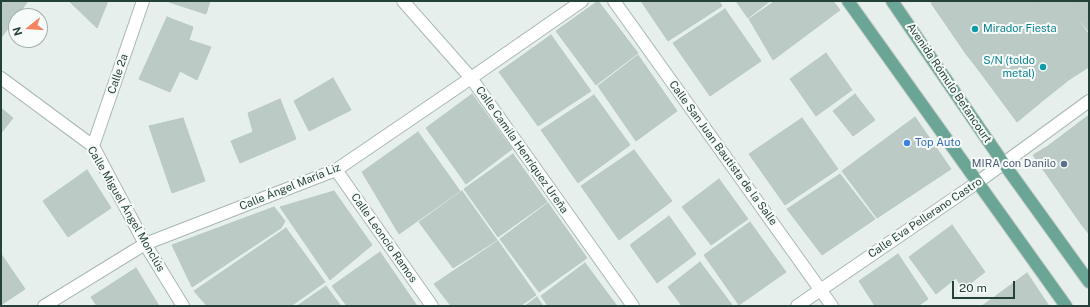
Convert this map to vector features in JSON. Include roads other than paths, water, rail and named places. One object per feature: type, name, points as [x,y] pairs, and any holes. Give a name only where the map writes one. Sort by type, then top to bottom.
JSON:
[{"type":"main road","points":[[848,1],[1066,306]]},
{"type":"main road","name":"Avenida Rómulo Betancourt","points":[[892,1],[1004,164],[1089,282]]},
{"type":"street","name":"Calle 2a","points":[[93,146],[143,1]]},
{"type":"street","name":"Calle Camila Henríquez Ureña","points":[[403,1],[471,78],[633,306]]},
{"type":"street","name":"Calle Ángel María Liz","points":[[44,306],[145,244],[336,170],[582,1]]},
{"type":"street","name":"Calle San Juan Bautista de la Salle","points":[[614,1],[832,306]]},
{"type":"street","name":"Calle Miguel Ángel Monclús","points":[[1,78],[93,146],[145,244],[183,306]]},
{"type":"street","name":"Calle Eva Pellerano Castro","points":[[798,306],[1004,164],[1089,101]]},
{"type":"street","name":"Calle Leoncio Ramos","points":[[336,170],[432,306]]},
{"type":"place","name":"Mirador Fiesta","points":[[975,29]]},
{"type":"place","name":"S/N (toldo metal)","points":[[1043,67]]},
{"type":"place","name":"Top Auto","points":[[907,143]]},
{"type":"place","name":"MIRA con Danilo","points":[[1064,164]]}]
